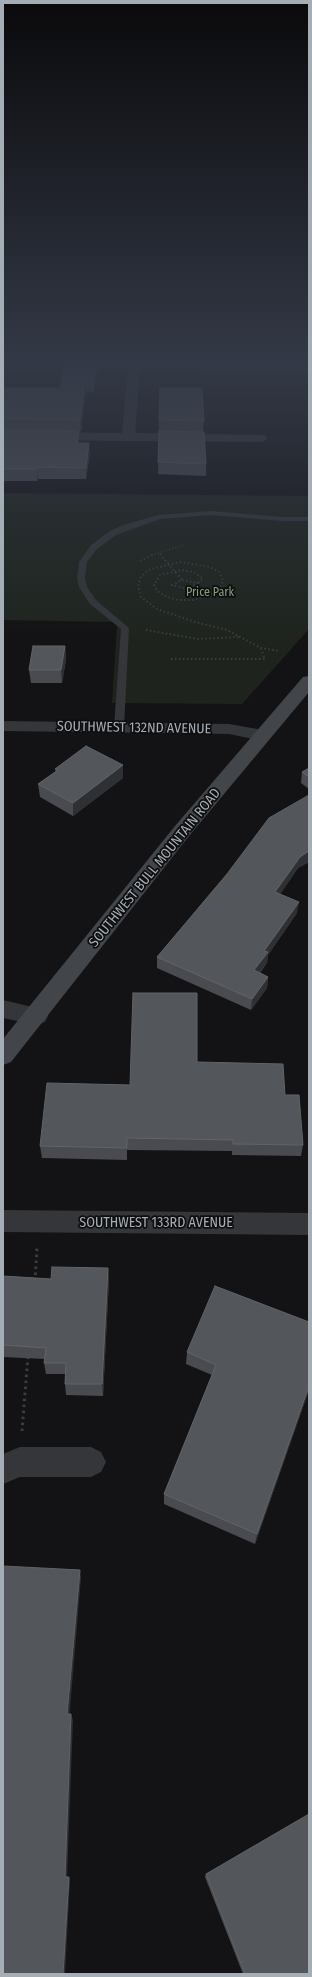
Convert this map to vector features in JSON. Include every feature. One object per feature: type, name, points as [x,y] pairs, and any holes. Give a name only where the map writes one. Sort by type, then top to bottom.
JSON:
[{"type":"main road","name":"SOUTHWEST BULL MOUNTAIN ROAD","points":[[3,1056],[37,1016],[182,831],[309,681]]},
{"type":"street","name":"SOUTHWEST 132ND AVENUE","points":[[3,726],[237,730],[263,735]]},
{"type":"street","points":[[3,1009],[37,1016]]},
{"type":"street","name":"SOUTHWEST 133RD AVENUE","points":[[3,1221],[309,1224]]},
{"type":"street","points":[[11,1465],[91,1462]]},
{"type":"lane","points":[[119,727],[125,628],[93,602],[83,586],[81,578],[83,562],[99,543],[113,533],[143,521],[159,517],[186,514],[211,513],[309,520]]},
{"type":"path","points":[[140,561],[158,552],[184,545]]},
{"type":"path","points":[[158,552],[182,580]]},
{"type":"path","points":[[198,582],[182,580],[172,584],[176,587],[188,589],[195,586],[198,582],[202,582],[203,579],[198,574],[188,571],[175,571],[160,575],[155,581],[154,585],[158,591],[172,599],[186,600],[204,598],[218,590],[222,584],[219,572],[210,567],[188,562],[169,564],[153,568],[141,577],[138,590],[144,600],[166,612],[224,629],[261,648],[280,651]]},
{"type":"path","points":[[125,628],[161,632],[198,639],[240,637]]},
{"type":"path","points":[[171,659],[265,659],[261,648]]},
{"type":"path","points":[[34,1284],[40,1222]]},
{"type":"path","points":[[11,1465],[29,1353]]},
{"type":"green space","name":"Price Park","points":[[4,493],[309,496],[309,629],[242,704],[112,703],[117,626],[113,622],[3,620]]},
{"type":"building","points":[[3,454],[88,454],[86,468],[37,467],[37,469],[3,469]]},
{"type":"building","points":[[158,454],[205,454],[206,464],[158,462]]},
{"type":"building","points":[[33,646],[65,646],[61,670],[29,670]]},
{"type":"building","points":[[86,746],[123,765],[73,803],[38,784],[58,770],[55,769]]},
{"type":"building","points":[[309,768],[309,777],[302,772]]},
{"type":"building","points":[[309,795],[309,851],[300,857],[275,892],[299,902],[264,951],[268,952],[254,970],[268,977],[252,999],[157,957],[227,874],[269,818]]},
{"type":"building","points":[[133,993],[197,993],[197,1062],[283,1064],[285,1095],[299,1095],[303,1145],[233,1144],[233,1140],[127,1138],[127,1148],[40,1146],[47,1083],[130,1085]]},
{"type":"building","points":[[52,1267],[108,1268],[102,1384],[65,1384],[66,1363],[44,1363],[46,1348],[3,1345],[3,1276],[51,1279]]},
{"type":"building","points":[[215,1286],[309,1322],[309,1386],[257,1534],[164,1494],[216,1365],[187,1352]]},
{"type":"building","points":[[3,1566],[80,1570],[67,1714],[71,1714],[65,1877],[69,1877],[63,1974],[3,1974]]},
{"type":"building","points":[[309,1814],[309,1974],[245,1974],[206,1874]]}]
